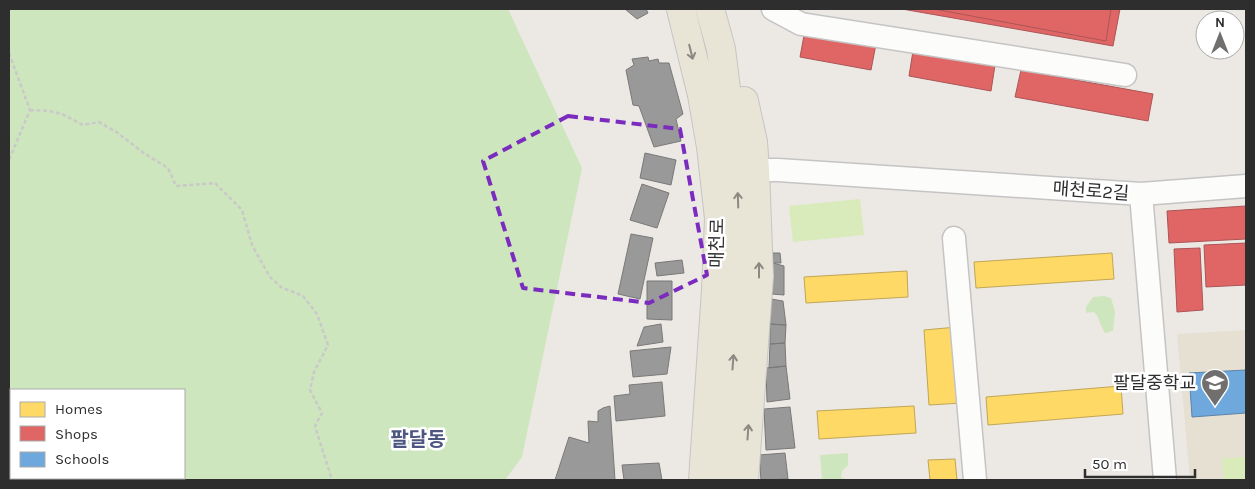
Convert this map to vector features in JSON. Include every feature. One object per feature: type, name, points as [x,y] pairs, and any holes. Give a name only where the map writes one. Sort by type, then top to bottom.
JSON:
[{"type":"main road","name":"매천로","points":[[681,9],[702,95],[711,147],[719,218],[716,290],[702,480]]},
{"type":"main road","name":"매천로","points":[[710,9],[720,50],[738,181],[740,250],[724,480]]},
{"type":"main road","points":[[720,50],[743,99],[753,142],[755,170],[759,276],[744,480]]},
{"type":"main road","points":[[683,480],[700,274],[702,95]]},
{"type":"street","points":[[773,9],[801,24],[1125,75]]},
{"type":"street","name":"매천로2길","points":[[755,170],[1140,194],[1165,480]]},
{"type":"street","points":[[1140,194],[1246,186]]},
{"type":"street","points":[[954,238],[975,480]]},
{"type":"path","points":[[9,53],[30,110],[9,160]]},
{"type":"path","points":[[30,110],[62,114],[83,125],[99,122],[168,168],[176,186],[215,183],[242,210],[252,244],[270,277],[281,287],[303,296],[317,314],[328,344],[314,372],[310,390],[322,413],[315,426],[332,480]]},
{"type":"highlighted area","points":[[568,116],[680,129],[707,275],[649,303],[523,288],[483,161]]},
{"type":"shaded area","name":"팔달중학교","points":[[1246,330],[1246,480],[1190,480],[1177,334]]},
{"type":"green space","points":[[9,9],[508,9],[582,168],[522,457],[505,480],[9,480]]},
{"type":"green space","points":[[860,199],[864,235],[793,242],[789,206]]},
{"type":"green space","points":[[1104,296],[1111,298],[1115,312],[1113,331],[1105,333],[1094,312],[1086,313],[1086,307],[1093,297]]},
{"type":"green space","points":[[848,453],[848,465],[842,471],[841,478],[846,480],[822,480],[820,455]]},
{"type":"green space","points":[[1246,457],[1246,480],[1224,480],[1222,458]]},
{"type":"building: Homes","points":[[1112,253],[1114,279],[976,288],[974,262]]},
{"type":"building: Homes","points":[[907,271],[908,297],[806,303],[804,277]]},
{"type":"building: Homes","points":[[957,327],[962,403],[929,405],[924,330]]},
{"type":"building: Homes","points":[[1121,386],[1123,414],[988,425],[986,397]]},
{"type":"building: Homes","points":[[914,406],[916,433],[819,439],[817,411]]},
{"type":"building: Homes","points":[[955,459],[957,480],[930,480],[928,460]]},
{"type":"building: Shops","points":[[902,9],[1120,9],[1113,46]]},
{"type":"building: Shops","points":[[934,9],[1111,9],[1106,41]]},
{"type":"building: Shops","points":[[805,30],[876,44],[871,70],[800,57]]},
{"type":"building: Shops","points":[[913,51],[995,65],[991,91],[909,76]]},
{"type":"building: Shops","points":[[1021,70],[1153,94],[1148,121],[1015,97]]},
{"type":"building: Shops","points":[[1246,206],[1246,239],[1169,243],[1167,211]]},
{"type":"building: Shops","points":[[1246,243],[1246,285],[1206,287],[1204,245]]},
{"type":"building: Shops","points":[[1200,248],[1203,310],[1177,312],[1174,249]]},
{"type":"building: Schools","points":[[1246,370],[1246,413],[1192,417],[1189,373]]},
{"type":"building: Industry","points":[[625,9],[646,9],[648,13],[637,19]]},
{"type":"building: Industry","points":[[648,57],[649,61],[658,59],[659,63],[669,63],[683,114],[676,119],[681,141],[654,147],[639,106],[633,105],[626,70],[634,65],[632,59]]},
{"type":"building: Industry","points":[[645,153],[676,160],[671,185],[640,178]]},
{"type":"building: Industry","points":[[642,184],[669,193],[657,228],[630,220]]},
{"type":"building: Industry","points":[[631,234],[653,238],[640,299],[618,294]]},
{"type":"building: Industry","points":[[773,253],[780,253],[781,263],[773,263]]},
{"type":"building: Industry","points":[[682,260],[684,273],[657,276],[655,263]]},
{"type":"building: Industry","points":[[773,263],[784,266],[784,295],[772,294]]},
{"type":"building: Industry","points":[[647,281],[672,281],[672,320],[647,319]]},
{"type":"building: Industry","points":[[771,299],[783,301],[786,325],[770,324]]},
{"type":"building: Industry","points":[[661,324],[663,342],[637,346],[644,327]]},
{"type":"building: Industry","points":[[770,324],[786,325],[785,343],[770,344]]},
{"type":"building: Industry","points":[[785,343],[786,366],[769,368],[770,344]]},
{"type":"building: Industry","points":[[671,347],[667,374],[633,377],[630,351]]},
{"type":"building: Industry","points":[[786,366],[790,399],[767,402],[766,368]]},
{"type":"building: Industry","points":[[662,382],[665,416],[616,421],[614,396],[630,394],[629,385]]},
{"type":"building: Industry","points":[[610,406],[615,480],[555,480],[569,437],[589,443],[588,421],[598,422],[598,411]]},
{"type":"building: Industry","points":[[790,407],[795,448],[766,450],[764,409]]},
{"type":"building: Industry","points":[[785,453],[788,479],[761,480],[759,455]]},
{"type":"building: Industry","points":[[659,463],[662,480],[624,480],[622,465]]},
{"type":"place","name":"팔달중학교","points":[[1215,407]]},
{"type":"district","name":"팔달동","points":[[418,439]]}]
